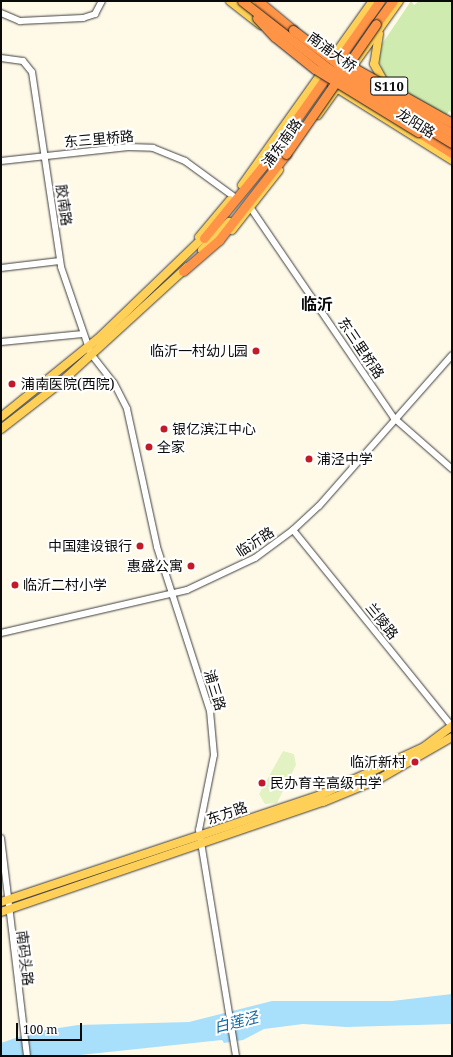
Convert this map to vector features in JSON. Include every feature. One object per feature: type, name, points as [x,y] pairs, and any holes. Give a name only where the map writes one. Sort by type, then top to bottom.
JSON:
[{"type":"highway","name":"南浦大桥","points":[[241,1],[328,68],[452,143]]},
{"type":"highway","points":[[241,1],[275,38],[315,69],[452,153]]},
{"type":"highway","name":"南浦大桥","points":[[258,1],[347,71],[452,133]]},
{"type":"highway","points":[[204,238],[290,129],[381,1]]},
{"type":"highway","points":[[183,272],[218,240],[286,154],[393,1]]},
{"type":"highway","points":[[293,30],[452,124]]},
{"type":"main road","points":[[230,1],[263,26],[300,42]]},
{"type":"main road","points":[[250,1],[327,64]]},
{"type":"main road","name":"浦东南路","points":[[182,259],[234,196],[373,1]]},
{"type":"main road","name":"浦东南路","points":[[1,429],[90,350],[168,283],[183,272],[258,185],[332,85],[381,1]]},
{"type":"main road","name":"浦东南路","points":[[168,283],[197,264],[225,239],[250,207],[389,1]]},
{"type":"main road","name":"浦东南路","points":[[1,417],[90,350],[204,238],[254,184],[399,1]]},
{"type":"main road","name":"龙阳路","points":[[386,19],[374,53],[378,76],[452,124]]},
{"type":"main road","name":"龙阳路","points":[[332,85],[452,160]]},
{"type":"main road","name":"东方路","points":[[4,911],[320,795],[424,747],[451,724]]},
{"type":"main road","name":"东方路","points":[[4,900],[323,802],[379,779],[452,737]]},
{"type":"street","points":[[1,13],[20,21],[83,18],[94,14],[102,1]]},
{"type":"street","name":"胶南路","points":[[1,58],[18,59],[27,64],[32,72],[60,262],[83,334],[90,350]]},
{"type":"street","name":"东三里桥路","points":[[1,161],[128,147],[153,148],[185,161],[234,196]]},
{"type":"street","name":"东三里桥路","points":[[250,207],[394,418],[452,470]]},
{"type":"street","points":[[1,268],[60,262]]},
{"type":"street","points":[[1,342],[83,334]]},
{"type":"street","name":"浦三路","points":[[90,350],[114,383],[127,409],[171,594],[213,729],[213,759],[201,839],[236,1056]]},
{"type":"street","name":"临沂路","points":[[1,633],[171,594],[233,570],[293,530],[452,355]]},
{"type":"street","name":"兰陵路","points":[[293,530],[451,724]]},
{"type":"street","name":"南码头路","points":[[1,838],[4,911],[28,1056]]},
{"type":"green space","points":[[411,1],[414,5],[419,1],[452,1],[452,113],[449,111],[446,116],[389,83],[383,73],[379,60],[382,44]]},
{"type":"green space","points":[[283,751],[294,754],[296,765],[277,803],[265,804],[259,794]]},
{"type":"water","name":"白莲泾","points":[[452,994],[452,1024],[346,1027],[303,1024],[264,1029],[243,1040],[224,1043],[222,1040],[71,1056],[1,1056],[1,1043],[33,1032],[78,1025],[189,1022],[272,1001],[392,1001]]},
{"type":"place","name":"临沂一村幼儿园","points":[[256,351]]},
{"type":"place","name":"浦南医院(西院)","points":[[12,384]]},
{"type":"place","name":"银亿滨江中心","points":[[164,429]]},
{"type":"place","name":"全家","points":[[149,447]]},
{"type":"place","name":"浦泾中学","points":[[309,459]]},
{"type":"place","name":"中国建设银行","points":[[140,546]]},
{"type":"place","name":"惠盛公寓","points":[[191,566]]},
{"type":"place","name":"临沂二村小学","points":[[15,585]]},
{"type":"place","name":"临沂新村","points":[[415,762]]},
{"type":"place","name":"民办育辛高级中学","points":[[262,783]]},
{"type":"district","name":"临沂","points":[[317,304]]}]
